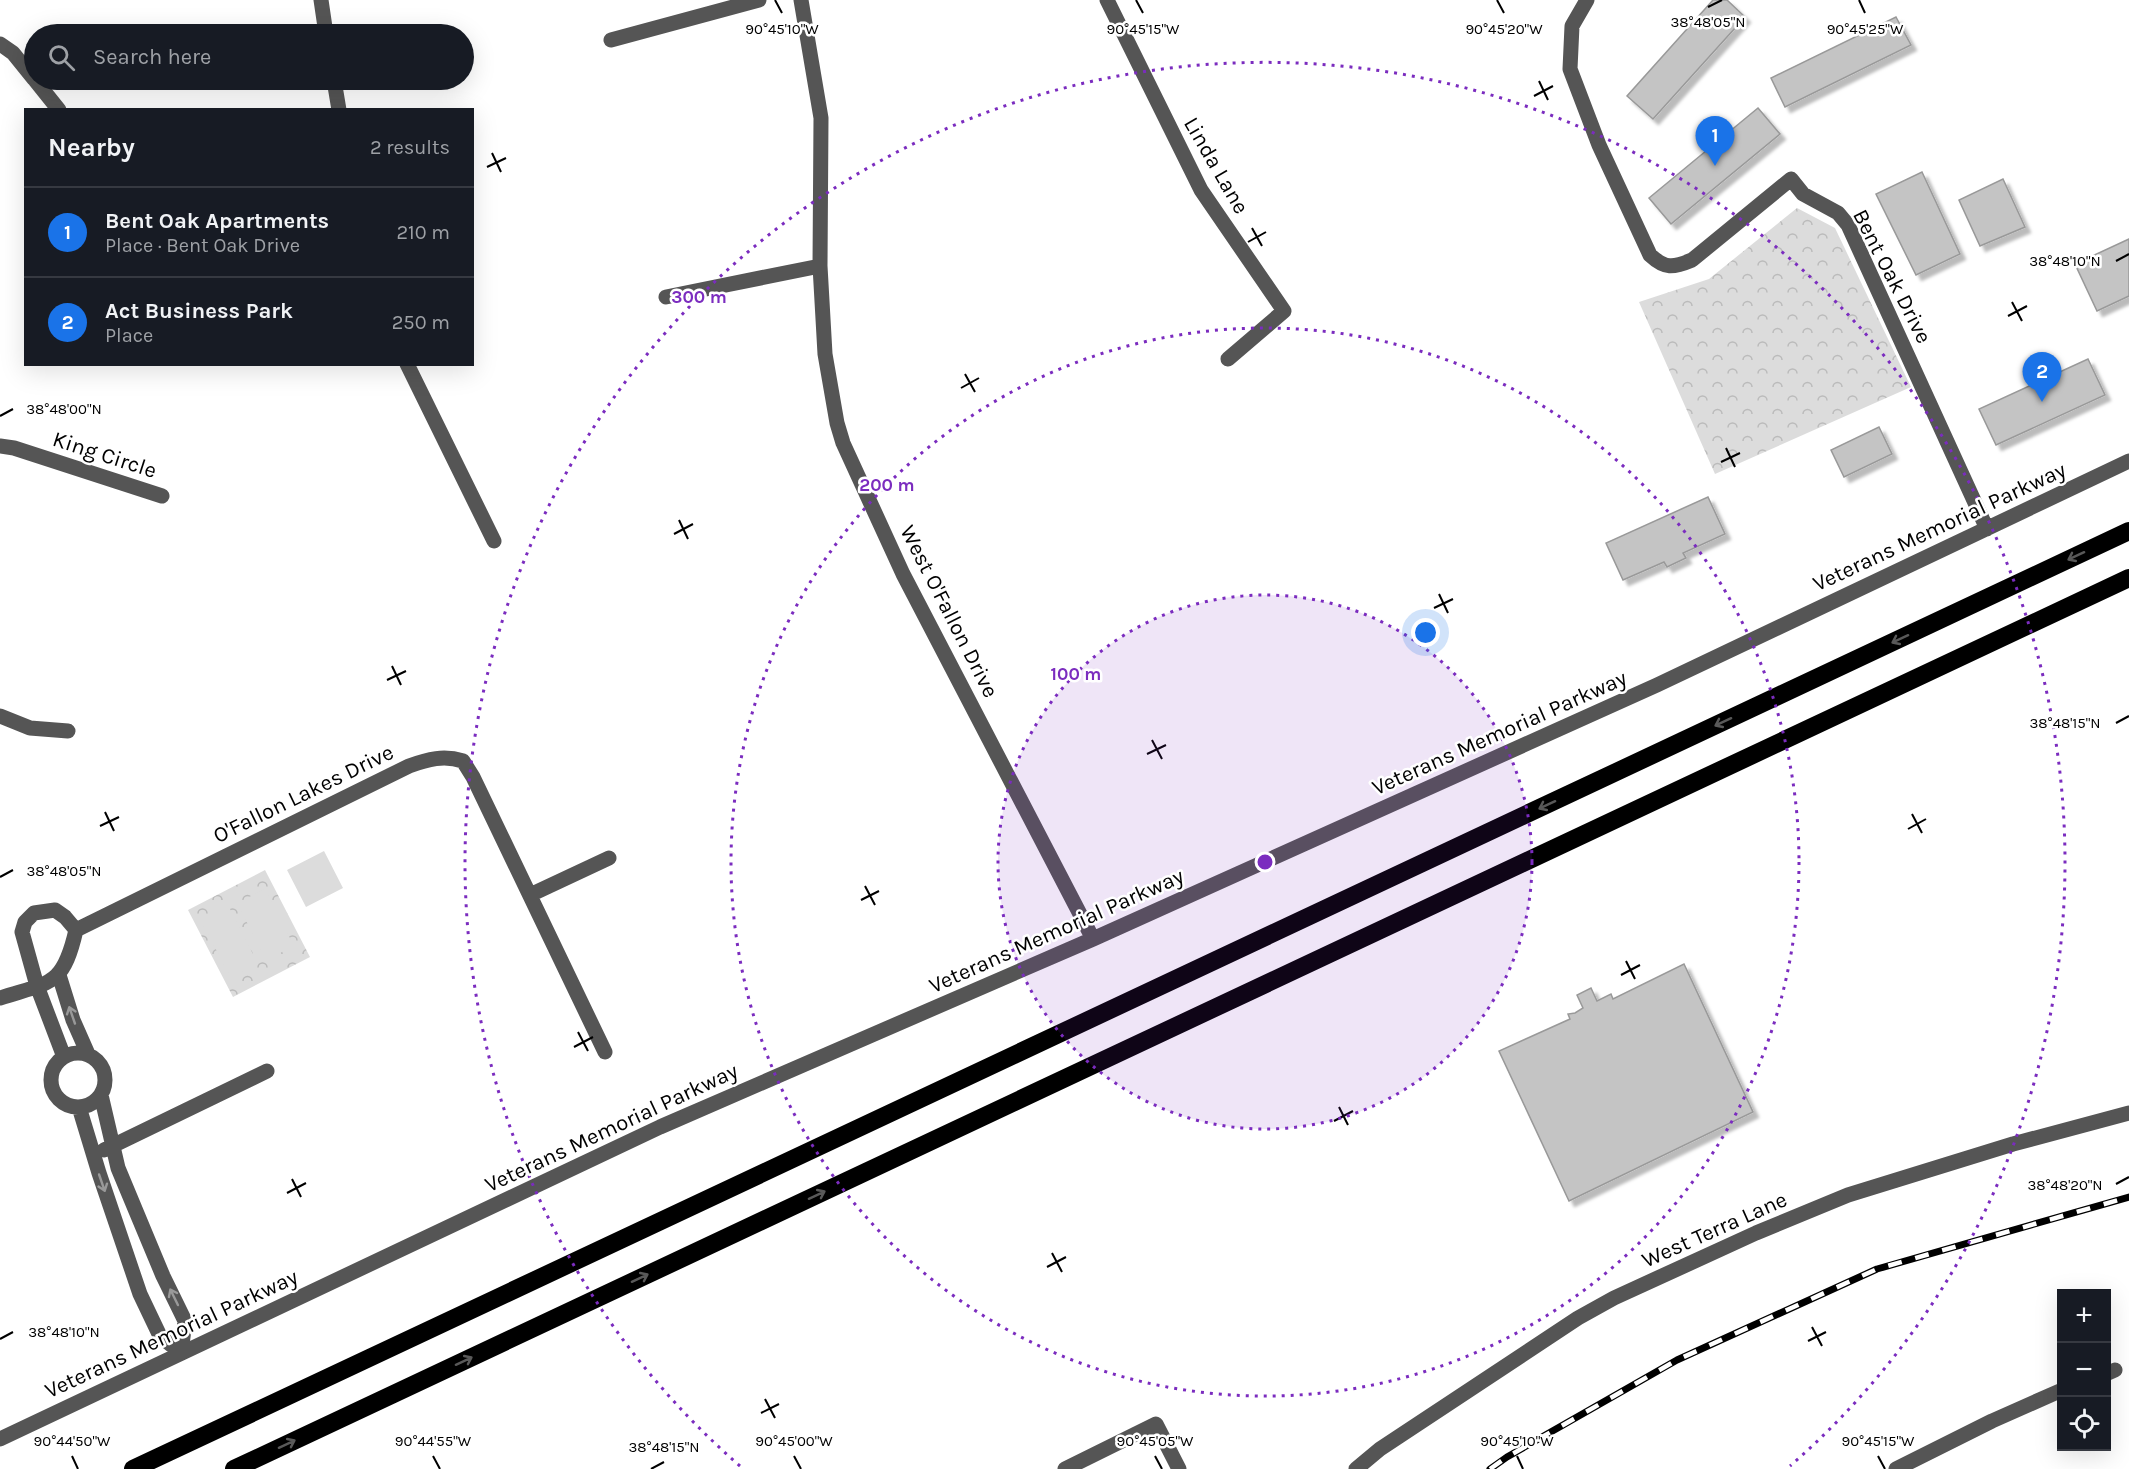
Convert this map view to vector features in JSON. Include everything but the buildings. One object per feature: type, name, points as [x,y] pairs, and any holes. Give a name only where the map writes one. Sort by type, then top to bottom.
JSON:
[{"type":"highway","points":[[133,1469],[2129,531]]},
{"type":"highway","points":[[234,1469],[2129,578]]},
{"type":"street","points":[[321,0],[325,24]]},
{"type":"street","points":[[611,40],[759,0]]},
{"type":"street","name":"West O'Fallon Drive","points":[[801,0],[821,118],[820,266],[825,354],[837,423],[843,443],[903,574],[1093,939]]},
{"type":"street","name":"Linda Lane","points":[[1107,0],[1201,189],[1284,310],[1228,359]]},
{"type":"street","name":"Bent Oak Drive","points":[[1587,0],[1572,26],[1569,69],[1599,145],[1650,255],[1660,264],[1676,267],[1692,260],[1791,179],[1809,199],[1820,202],[1838,213],[1848,225],[1987,528]]},
{"type":"street","points":[[0,44],[13,53],[24,66]]},
{"type":"street","points":[[43,90],[57,108]]},
{"type":"street","points":[[336,90],[339,108]]},
{"type":"street","points":[[666,297],[820,266]]},
{"type":"street","points":[[408,366],[495,541]]},
{"type":"street","name":"King Circle","points":[[0,446],[14,448],[162,496]]},
{"type":"street","name":"Veterans Memorial Parkway","points":[[0,1438],[660,1127],[1093,939],[1657,686],[2129,461]]},
{"type":"street","points":[[0,717],[30,728],[68,731]]},
{"type":"street","name":"O'Fallon Lakes Drive","points":[[76,930],[409,765],[428,759],[450,757],[463,761],[473,777],[605,1052]]},
{"type":"street","points":[[530,895],[609,858]]},
{"type":"street","points":[[0,998],[37,986],[52,981],[59,975],[70,955],[76,930],[65,917],[55,910],[34,913],[25,922],[22,932],[37,986],[64,1057]]},
{"type":"street","points":[[59,975],[73,1020],[88,1054]]},
{"type":"street","points":[[80,1052],[88,1054],[95,1058],[104,1071],[104,1090],[95,1101],[80,1107],[64,1102],[53,1089],[52,1071],[64,1057],[80,1052]]},
{"type":"street","points":[[93,1154],[113,1147],[267,1071]]},
{"type":"street","points":[[101,1095],[118,1168],[163,1276],[185,1322],[181,1353]]},
{"type":"street","points":[[80,1107],[93,1154],[140,1294],[160,1336],[181,1353]]},
{"type":"street","name":"West Terra Lane","points":[[1356,1469],[1380,1449],[1578,1318],[1614,1298],[1756,1233],[1848,1195],[2013,1144],[2129,1113]]},
{"type":"street","points":[[1896,1469],[2057,1392]]},
{"type":"street","points":[[1065,1469],[1156,1424],[1179,1469]]},
{"type":"green space","points":[[1797,208],[1835,228],[1911,387],[1715,474],[1639,302],[1709,279]]},
{"type":"green space","points":[[324,851],[343,888],[306,907],[287,870]]},
{"type":"green space","points":[[265,870],[310,957],[233,997],[188,910]]},
{"type":"green space","points":[[265,889],[294,946],[266,960],[237,903]]},
{"type":"green space","points":[[229,907],[258,964],[231,978],[201,921]]},
{"type":"railway","points":[[1490,1469],[1507,1457],[1677,1360],[1877,1269],[2129,1197]]},
{"type":"place","name":"Bent Oak Apartments","points":[[1715,166]]},
{"type":"place","name":"Act Business Park","points":[[2042,402]]}]
